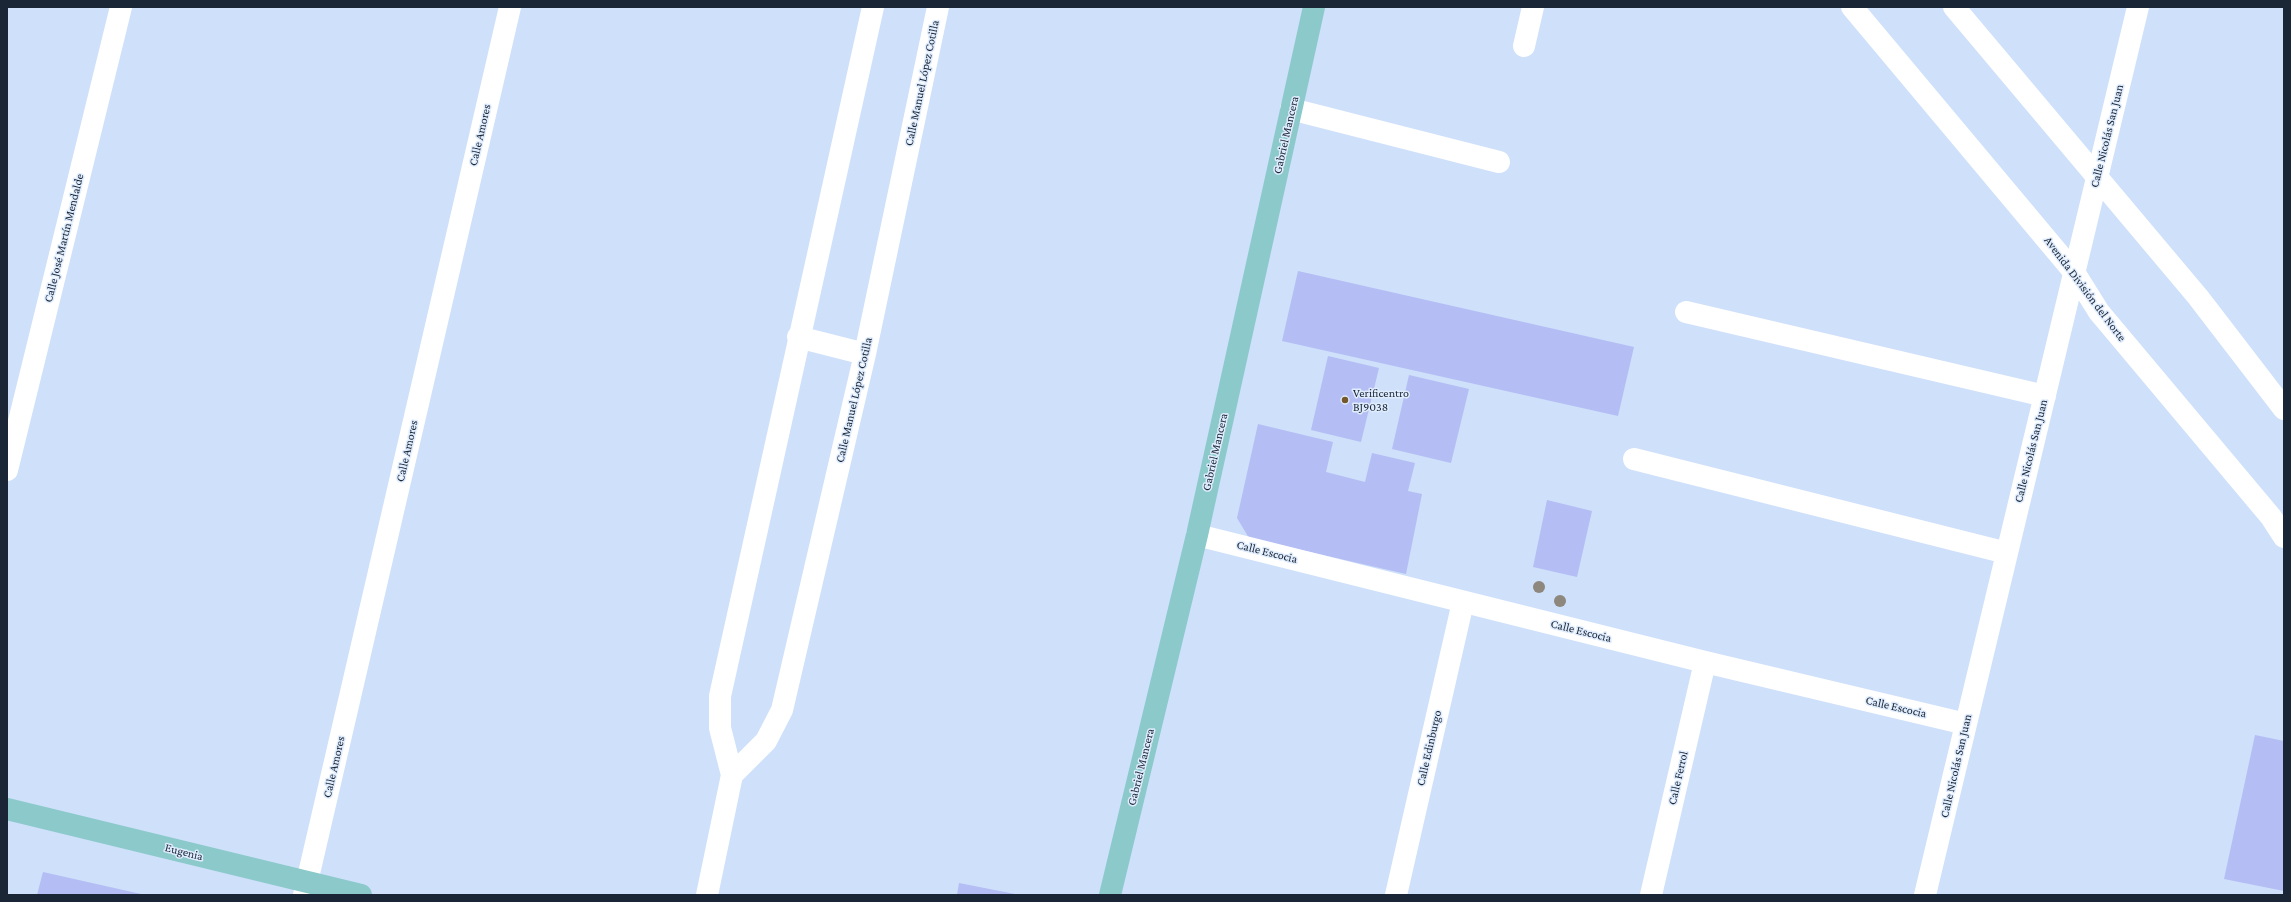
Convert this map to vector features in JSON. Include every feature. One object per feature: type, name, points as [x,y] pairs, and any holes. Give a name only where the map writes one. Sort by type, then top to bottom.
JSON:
[{"type":"main road","name":"Gabriel Mancera","points":[[1110,895],[1197,535],[1314,7]]},
{"type":"main road","name":"Eugenia","points":[[7,809],[306,888],[361,895]]},
{"type":"street","name":"Calle José Martín Mendalde","points":[[7,470],[121,7]]},
{"type":"street","name":"Calle Amores","points":[[306,888],[510,7]]},
{"type":"street","points":[[707,895],[732,775],[720,728],[720,696],[798,337],[873,7]]},
{"type":"street","name":"Calle Manuel López Cotilla","points":[[732,775],[766,741],[782,710],[865,354],[938,7]]},
{"type":"street","points":[[1524,46],[1534,7]]},
{"type":"street","name":"Avenida División del Norte","points":[[1852,7],[2074,272],[2099,312],[2271,517],[2284,537]]},
{"type":"street","points":[[1954,7],[2198,297],[2284,409]]},
{"type":"street","name":"Calle Nicolás San Juan","points":[[1925,895],[2138,7]]},
{"type":"street","points":[[1292,109],[1499,162]]},
{"type":"street","points":[[1686,312],[2045,396]]},
{"type":"street","points":[[798,337],[865,354]]},
{"type":"street","points":[[1634,459],[2007,553]]},
{"type":"street","name":"Calle Escocia","points":[[1197,535],[1705,662],[1966,724]]},
{"type":"street","name":"Calle Edinburgo","points":[[1396,895],[1462,602]]},
{"type":"street","name":"Calle Ferrol","points":[[1651,895],[1705,662]]},
{"type":"building","points":[[1298,271],[1634,347],[1618,416],[1282,341]]},
{"type":"building","name":"Verificentro BJ9038","points":[[1328,356],[1379,368],[1361,442],[1311,430]]},
{"type":"building","points":[[1409,375],[1469,389],[1451,463],[1392,449]]},
{"type":"building","points":[[1258,424],[1333,442],[1326,472],[1365,482],[1372,453],[1415,463],[1408,491],[1422,494],[1406,574],[1249,538],[1237,518]]},
{"type":"building","points":[[1547,500],[1592,511],[1577,577],[1533,567]]},
{"type":"building","points":[[2255,735],[2284,741],[2284,891],[2224,879]]},
{"type":"building","points":[[43,872],[141,894],[141,895],[37,895]]},
{"type":"building","points":[[959,883],[1015,894],[1015,895],[957,895]]},
{"type":"place","name":"Verificentro BJ9038","points":[[1345,400]]}]
